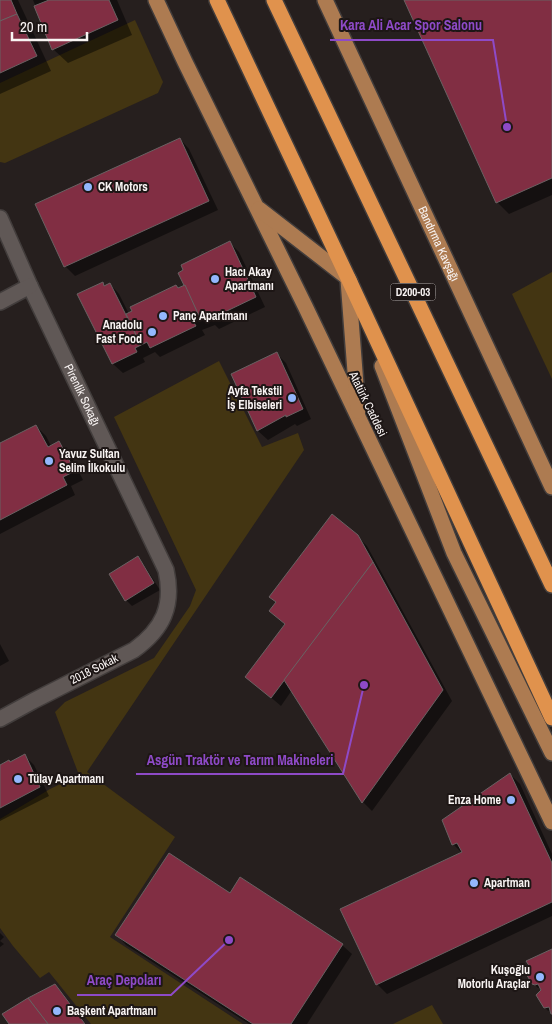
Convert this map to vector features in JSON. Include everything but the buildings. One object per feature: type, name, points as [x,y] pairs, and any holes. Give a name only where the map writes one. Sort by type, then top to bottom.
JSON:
[{"type":"highway","points":[[217,0],[552,718]]},
{"type":"highway","name":"D200-03","points":[[274,0],[552,585]]},
{"type":"main road","name":"Atatürk Caddesi","points":[[156,0],[552,822]]},
{"type":"main road","name":"Bandırma Kavşağı","points":[[325,0],[552,487]]},
{"type":"main road","points":[[256,206],[348,278],[454,553],[552,753]]},
{"type":"main road","points":[[348,278],[359,419]]},
{"type":"street","name":"Pirenlik Sokağı","points":[[0,218],[30,286],[166,570],[169,583],[169,600]]},
{"type":"street","points":[[0,302],[30,286]]},
{"type":"street","name":"2018 Sokak","points":[[0,719],[134,650],[159,627],[169,600]]},
{"type":"shaded area","points":[[135,20],[163,82],[158,93],[5,163],[0,162],[0,83]]},
{"type":"shaded area","points":[[552,272],[552,379],[512,294]]},
{"type":"shaded area","points":[[219,361],[262,447],[298,433],[304,450],[87,772],[175,837],[110,937],[243,1024],[91,1024],[49,972],[40,978],[0,928],[0,819],[50,789],[79,775],[55,712],[65,702],[154,658],[190,606],[196,590],[114,417]]},
{"type":"shaded area","points":[[432,1005],[443,1024],[393,1024]]},
{"type":"place","name":"Kara Ali Acar Spor Salonu","points":[[507,127]]},
{"type":"place","name":"CK Motors","points":[[88,187]]},
{"type":"place","name":"Hacı Akay Apartmanı","points":[[215,279]]},
{"type":"place","name":"Panç Apartmanı","points":[[163,316]]},
{"type":"place","name":"Anadolu Fast Food","points":[[152,332]]},
{"type":"place","name":"Ayfa Tekstil İş Elbiseleri","points":[[292,398]]},
{"type":"place","name":"Yavuz Sultan Selim İlkokulu","points":[[49,461]]},
{"type":"place","name":"Asgün Traktör ve Tarım Makineleri","points":[[364,685]]},
{"type":"place","name":"Tülay Apartmanı","points":[[18,779]]},
{"type":"place","name":"Enza Home","points":[[511,800]]},
{"type":"place","name":"Apartman","points":[[474,883]]},
{"type":"place","name":"Araç Depoları","points":[[229,940]]},
{"type":"place","name":"Kuşoğlu Motorlu Araçlar","points":[[540,977]]},
{"type":"place","name":"Başkent Apartmanı","points":[[57,1011]]}]
